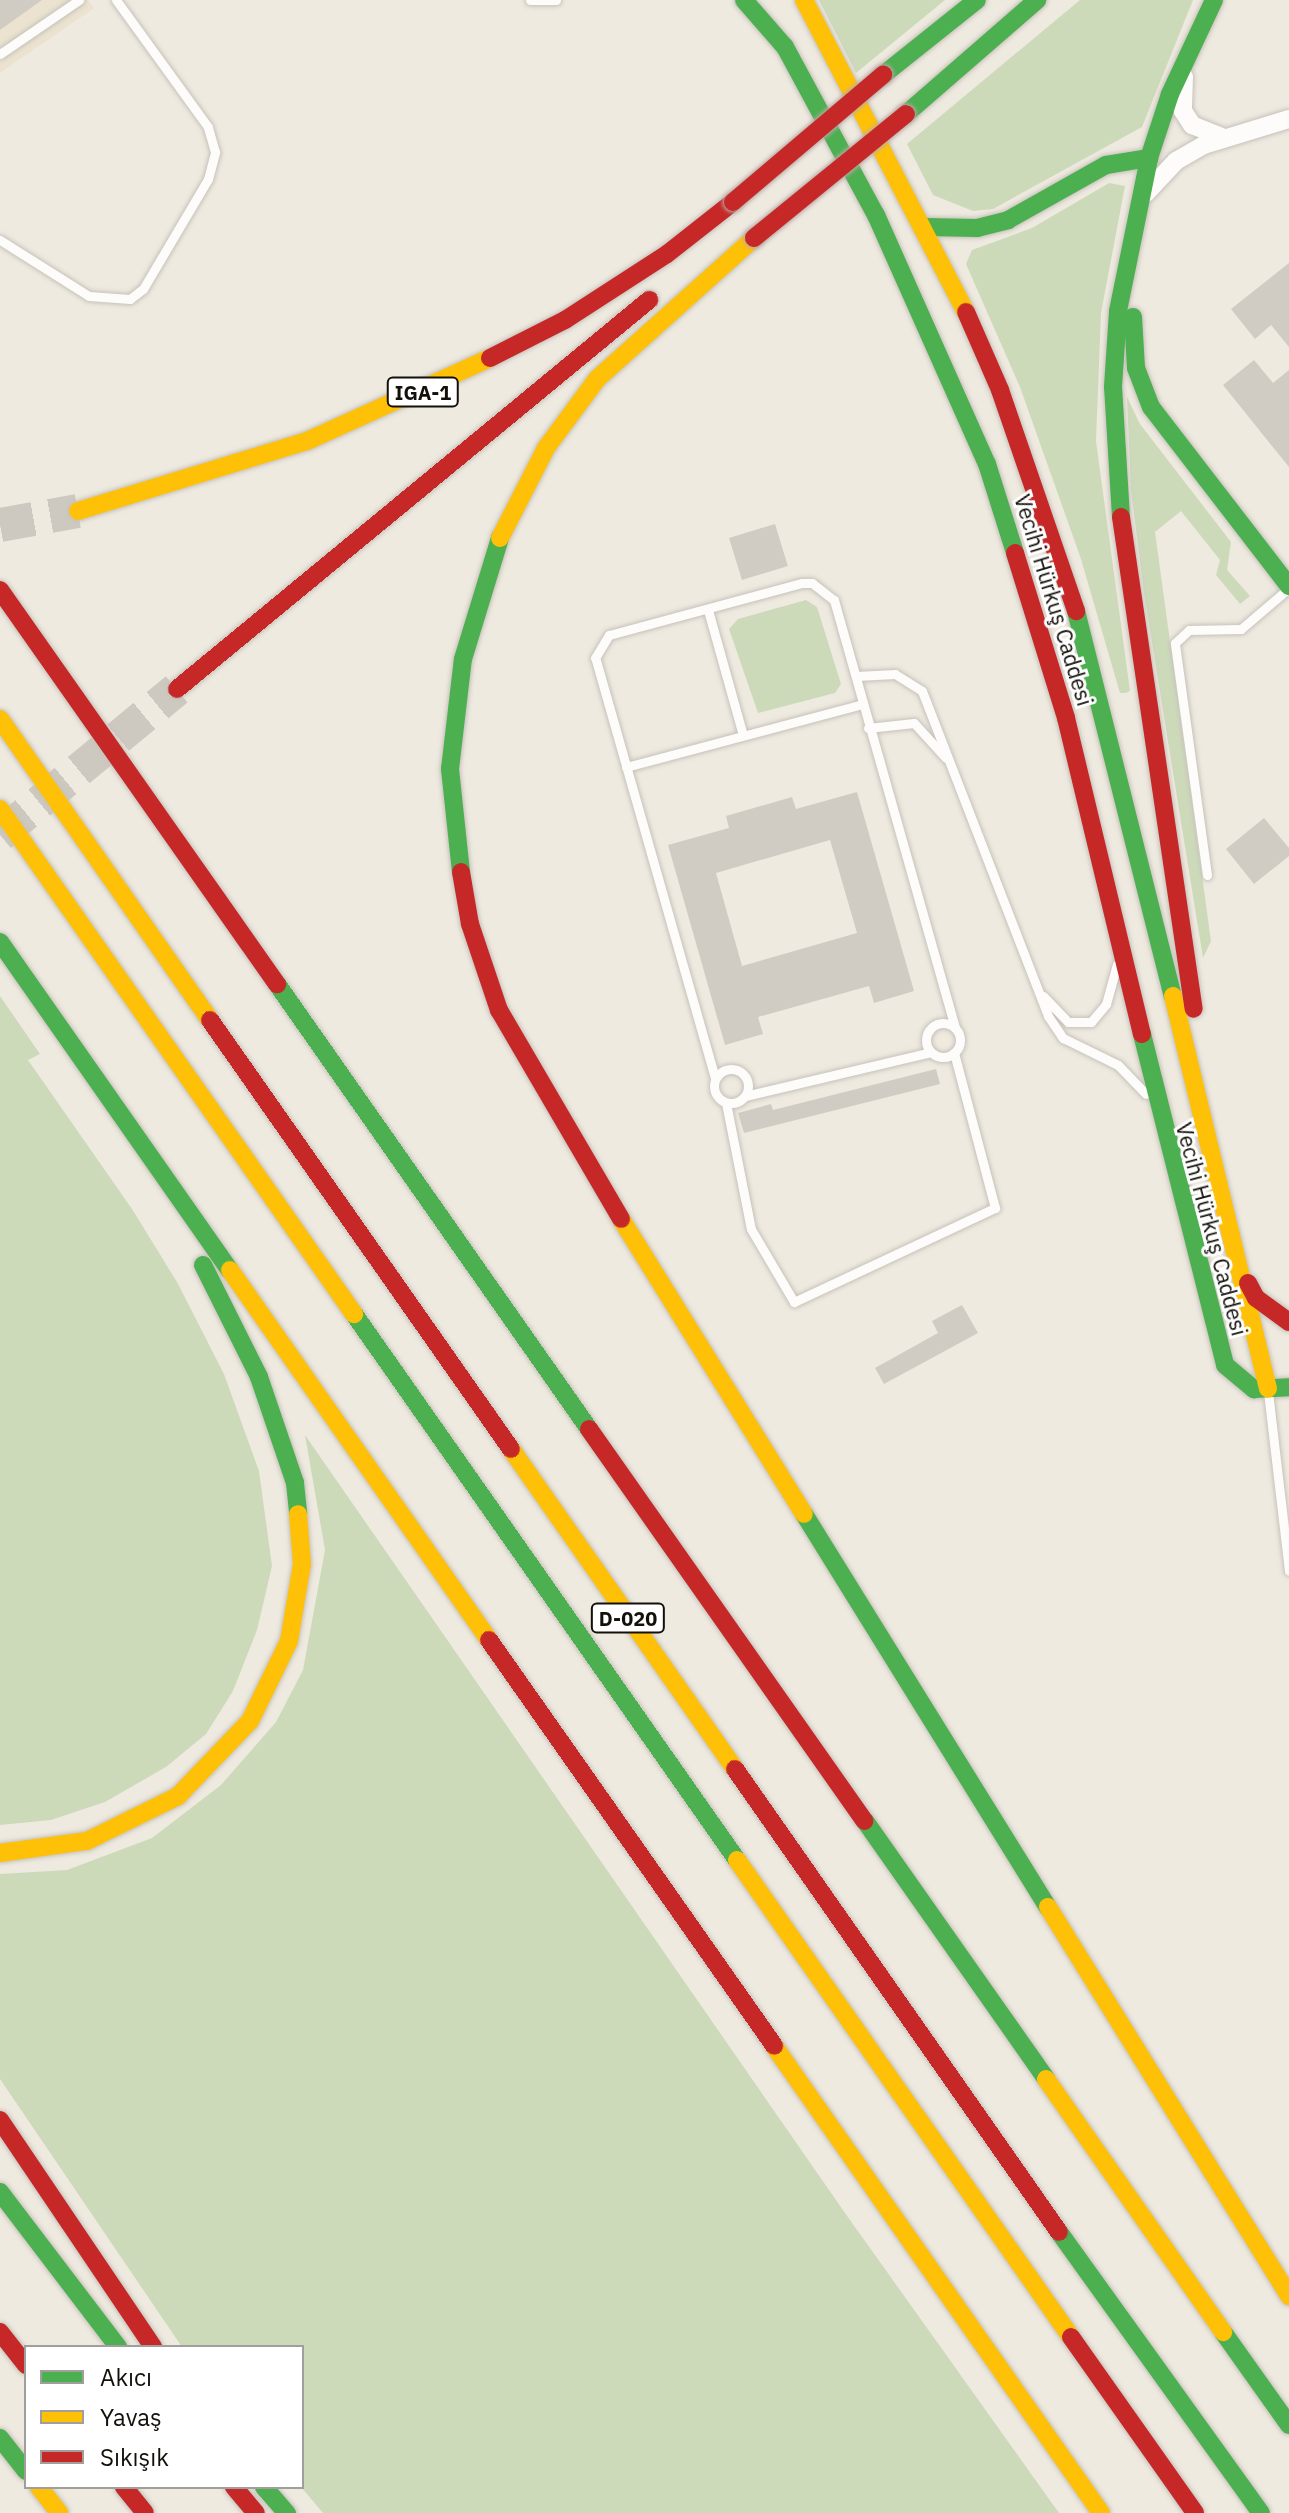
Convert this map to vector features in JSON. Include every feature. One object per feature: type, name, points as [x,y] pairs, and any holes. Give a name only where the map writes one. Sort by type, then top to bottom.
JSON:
[{"type":"main road","name":"Vecihi Hürkuş Caddesi","points":[[744,0],[785,47],[817,103],[916,296],[961,396],[1042,627],[1155,1106],[1225,1365],[1254,1389],[1268,1389],[1244,1276],[1069,584],[1000,390],[925,227],[804,0]]},
{"type":"main road","name":"IGA-1","points":[[78,511],[307,441],[428,390],[565,320],[667,254],[977,0]]},
{"type":"main road","points":[[942,56],[1009,0]]},
{"type":"main road","points":[[1037,0],[906,114],[754,238],[597,379],[546,448],[491,555],[463,659],[450,769],[453,824],[470,924],[499,1010],[554,1110],[1289,2296]]},
{"type":"main road","points":[[1198,1090],[1194,1011],[1118,494],[1113,387],[1125,265],[1149,158],[1189,50],[1214,0]]},
{"type":"main road","points":[[826,153],[884,104]]},
{"type":"main road","points":[[925,227],[977,228],[1008,220],[1106,165],[1149,158]]},
{"type":"main road","points":[[738,225],[791,182]]},
{"type":"main road","points":[[1125,265],[1136,368],[1151,407],[1289,587]]},
{"type":"main road","points":[[177,689],[667,285]]},
{"type":"main road","points":[[0,590],[1289,2425]]},
{"type":"main road","name":"D-020","points":[[0,719],[1185,2412],[1261,2513]]},
{"type":"main road","name":"D-020","points":[[0,809],[1195,2513]]},
{"type":"main road","points":[[0,942],[1101,2513]]},
{"type":"main road","points":[[0,968],[187,1238],[235,1324],[259,1377],[295,1483],[302,1564],[289,1641],[267,1695],[215,1764],[178,1796],[112,1832],[49,1849],[0,1853]]},
{"type":"main road","points":[[1244,1276],[1256,1298],[1289,1322]]},
{"type":"main road","points":[[1268,1389],[1289,1368]]},
{"type":"main road","points":[[1268,1389],[1289,1387]]},
{"type":"main road","points":[[0,2120],[152,2345]]},
{"type":"main road","points":[[0,2192],[116,2345]]},
{"type":"main road","points":[[0,2332],[24,2363]]},
{"type":"main road","points":[[0,2438],[24,2468]]},
{"type":"main road","points":[[41,2489],[59,2513]]},
{"type":"main road","points":[[126,2489],[145,2513]]},
{"type":"main road","points":[[236,2489],[256,2513]]},
{"type":"main road","points":[[266,2489],[287,2513]]},
{"type":"street","points":[[1189,50],[1183,111],[1202,133],[1228,139]]},
{"type":"street","points":[[1134,217],[1154,182],[1176,161],[1228,139],[1289,119]]},
{"type":"lane","points":[[0,54],[79,0]]},
{"type":"lane","points":[[0,240],[89,296],[130,299],[143,289],[208,179],[215,152],[208,127],[116,0]]},
{"type":"lane","points":[[530,0],[556,0]]},
{"type":"lane","points":[[726,1103],[931,1052],[944,1057],[954,1053],[960,1043],[834,600],[812,583],[609,635],[600,645],[596,668],[715,1078],[714,1092],[726,1103],[751,1229],[794,1302],[995,1208],[954,1053]]},
{"type":"lane","points":[[1207,875],[1175,643],[1189,630],[1241,629],[1289,587]]},
{"type":"lane","points":[[708,610],[742,732]]},
{"type":"lane","points":[[856,676],[877,672],[913,682],[943,737],[946,758],[1040,991],[1063,1038],[1118,1065],[1155,1106]]},
{"type":"lane","points":[[626,767],[742,732],[863,704]]},
{"type":"lane","points":[[868,728],[914,723],[946,758]]},
{"type":"lane","points":[[1040,991],[1068,1022],[1091,1022],[1106,1004],[1120,953]]},
{"type":"lane","points":[[931,1052],[925,1039],[929,1028],[939,1022],[955,1027]]},
{"type":"lane","points":[[715,1078],[727,1069],[738,1071],[748,1084],[745,1096]]},
{"type":"lane","points":[[1268,1389],[1289,1571]]},
{"type":"shaded area","points":[[0,0],[88,0],[94,8],[0,73]]},
{"type":"green space","points":[[819,0],[945,0],[856,73]]},
{"type":"green space","points":[[1080,0],[1193,0],[1142,127],[993,209],[973,211],[933,195],[907,144]]},
{"type":"green space","points":[[1109,183],[1125,186],[1101,313],[1096,441],[1130,691],[1126,693],[1120,693],[1081,559],[1020,387],[966,264],[972,250],[1032,228]]},
{"type":"green space","points":[[1127,397],[1140,424],[1231,542],[1227,570],[1250,596],[1240,604],[1216,575],[1220,560],[1181,511],[1155,532],[1211,941],[1203,958],[1144,593],[1131,490]]},
{"type":"green space","points":[[806,600],[817,607],[841,684],[835,693],[758,713],[729,629],[738,619]]},
{"type":"green space","points":[[0,996],[40,1054],[28,1060],[132,1209],[177,1282],[224,1374],[259,1471],[272,1566],[257,1630],[233,1691],[206,1734],[166,1767],[105,1802],[51,1820],[0,1825]]},
{"type":"green space","points":[[305,1435],[845,2213],[1059,2513],[323,2513],[303,2489],[304,2345],[181,2345],[0,2079],[0,1874],[67,1870],[152,1838],[221,1785],[276,1722],[303,1670],[325,1550]]},
{"type":"building","points":[[0,0],[42,0],[0,30]]},
{"type":"building","points":[[1289,263],[1289,347],[1271,325],[1255,339],[1231,309]]},
{"type":"building","points":[[1254,360],[1273,383],[1289,370],[1289,467],[1223,385]]},
{"type":"building","points":[[775,524],[788,566],[742,580],[729,538]]},
{"type":"building","points":[[857,792],[914,991],[874,1003],[869,986],[758,1017],[763,1034],[725,1045],[668,845],[729,828],[726,816],[792,797],[796,809]],"holes":[[[830,840],[857,933],[742,966],[716,873]]]},
{"type":"building","points":[[1264,818],[1289,848],[1289,856],[1254,884],[1226,849]]},
{"type":"building","points":[[936,1069],[940,1084],[744,1133],[738,1113],[771,1104],[773,1110]]},
{"type":"building","points":[[962,1305],[978,1333],[884,1384],[875,1368],[938,1333],[932,1321]]},
{"type":"tunnel","points":[[0,525],[78,511]]},
{"type":"tunnel","points":[[0,835],[177,689]]},
{"type":"traffic: fast","points":[[744,0],[785,47],[876,215],[987,464],[1015,553]]},
{"type":"traffic: fast","points":[[883,75],[977,0]]},
{"type":"traffic: fast","points":[[906,114],[1037,0]]},
{"type":"traffic: fast","points":[[1121,517],[1113,387],[1118,311],[1149,158],[1170,94],[1214,0]]},
{"type":"traffic: fast","points":[[925,227],[977,228],[1008,220],[1106,165],[1149,158]]},
{"type":"traffic: fast","points":[[1133,317],[1136,368],[1151,407],[1289,586]]},
{"type":"traffic: fast","points":[[461,872],[450,769],[463,659],[500,538]]},
{"type":"traffic: fast","points":[[1076,611],[1173,996]]},
{"type":"traffic: fast","points":[[0,942],[230,1270]]},
{"type":"traffic: fast","points":[[277,984],[589,1429]]},
{"type":"traffic: fast","points":[[1142,1034],[1225,1365],[1254,1389],[1289,1387]]},
{"type":"traffic: fast","points":[[203,1265],[259,1377],[295,1483],[298,1514]]},
{"type":"traffic: fast","points":[[354,1314],[737,1860]]},
{"type":"traffic: fast","points":[[804,1514],[1048,1907]]},
{"type":"traffic: fast","points":[[865,1821],[1046,2079]]},
{"type":"traffic: fast","points":[[0,2192],[116,2345]]},
{"type":"traffic: fast","points":[[1059,2232],[1261,2513]]},
{"type":"traffic: fast","points":[[1223,2332],[1289,2425]]},
{"type":"traffic: fast","points":[[0,2438],[24,2468]]},
{"type":"traffic: fast","points":[[266,2489],[287,2513]]},
{"type":"traffic: slow","points":[[804,0],[966,312]]},
{"type":"traffic: slow","points":[[500,538],[546,448],[597,379],[754,238]]},
{"type":"traffic: slow","points":[[78,511],[307,441],[490,358]]},
{"type":"traffic: slow","points":[[0,719],[210,1020]]},
{"type":"traffic: slow","points":[[0,809],[354,1314]]},
{"type":"traffic: slow","points":[[1173,996],[1268,1389]]},
{"type":"traffic: slow","points":[[621,1219],[804,1514]]},
{"type":"traffic: slow","points":[[230,1270],[489,1640]]},
{"type":"traffic: slow","points":[[511,1449],[735,1769]]},
{"type":"traffic: slow","points":[[0,1853],[87,1841],[178,1796],[250,1721],[289,1641],[302,1564],[298,1514]]},
{"type":"traffic: slow","points":[[737,1860],[1071,2337]]},
{"type":"traffic: slow","points":[[1048,1907],[1289,2296]]},
{"type":"traffic: slow","points":[[774,2046],[1101,2513]]},
{"type":"traffic: slow","points":[[1046,2079],[1223,2332]]},
{"type":"traffic: slow","points":[[41,2489],[59,2513]]},
{"type":"traffic: jam","points":[[733,202],[883,75]]},
{"type":"traffic: jam","points":[[754,238],[906,114]]},
{"type":"traffic: jam","points":[[490,358],[565,320],[667,254],[733,202]]},
{"type":"traffic: jam","points":[[177,689],[649,300]]},
{"type":"traffic: jam","points":[[966,312],[1000,390],[1076,611]]},
{"type":"traffic: jam","points":[[1121,517],[1194,1009]]},
{"type":"traffic: jam","points":[[1015,553],[1066,718],[1142,1034]]},
{"type":"traffic: jam","points":[[0,590],[277,984]]},
{"type":"traffic: jam","points":[[461,872],[470,924],[499,1010],[621,1219]]},
{"type":"traffic: jam","points":[[210,1020],[511,1449]]},
{"type":"traffic: jam","points":[[1248,1283],[1256,1298],[1289,1322]]},
{"type":"traffic: jam","points":[[589,1429],[865,1821]]},
{"type":"traffic: jam","points":[[489,1640],[774,2046]]},
{"type":"traffic: jam","points":[[735,1769],[1059,2232]]},
{"type":"traffic: jam","points":[[0,2120],[152,2345]]},
{"type":"traffic: jam","points":[[0,2332],[24,2362]]},
{"type":"traffic: jam","points":[[1071,2337],[1195,2513]]},
{"type":"traffic: jam","points":[[126,2489],[145,2513]]},
{"type":"traffic: jam","points":[[236,2489],[256,2513]]}]
